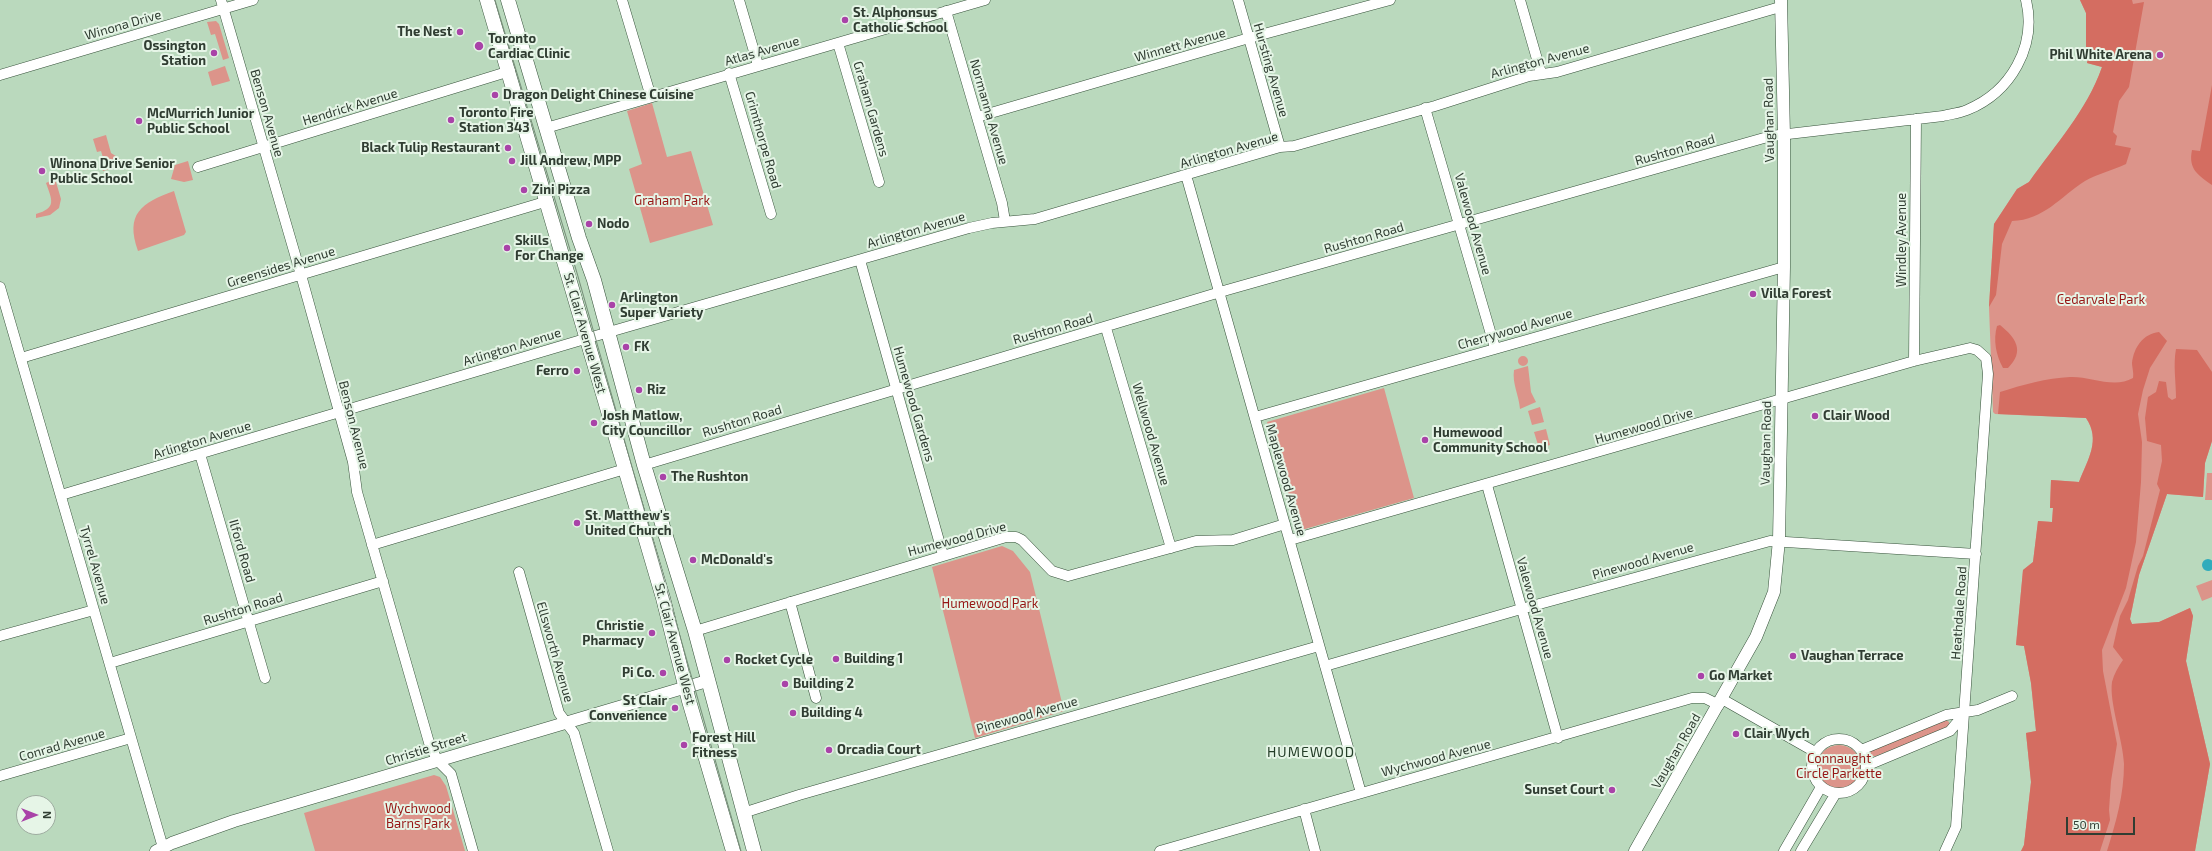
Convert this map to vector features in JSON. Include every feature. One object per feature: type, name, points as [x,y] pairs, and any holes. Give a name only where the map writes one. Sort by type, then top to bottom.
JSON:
[{"type":"main road","name":"St. Clair Avenue West","points":[[487,0],[510,71],[548,201],[734,851]]},
{"type":"main road","name":"St. Clair Avenue West","points":[[508,0],[579,238],[594,280],[607,333],[694,631],[754,851]]},
{"type":"street","name":"Winona Drive","points":[[0,75],[222,4],[253,0]]},
{"type":"street","points":[[622,0],[650,97]]},
{"type":"street","points":[[739,0],[758,65]]},
{"type":"street","name":"Atlas Avenue","points":[[546,128],[729,73],[838,43],[983,0]]},
{"type":"street","name":"Hursting Avenue","points":[[1238,0],[1280,147]]},
{"type":"street","name":"Winnett Avenue","points":[[977,117],[1249,38],[1390,0]]},
{"type":"street","points":[[1520,0],[1541,73]]},
{"type":"street","name":"Rushton Road","points":[[644,464],[896,388],[1106,328],[1220,292],[1771,136],[1784,136],[1966,111],[1999,91],[2013,73],[2024,53],[2028,30],[2026,0]]},
{"type":"street","name":"Arlington Avenue","points":[[61,495],[586,338],[969,228],[1005,221],[1035,219],[1280,147],[1294,146],[1541,73],[1558,72],[1781,3]]},
{"type":"street","name":"Vaughan Road","points":[[1635,851],[1721,702],[1756,637],[1774,592],[1779,540],[1784,267],[1784,136],[1781,3]]},
{"type":"street","name":"Benson Avenue","points":[[222,4],[301,275],[353,462],[357,492],[430,746],[438,761],[451,774],[473,851]]},
{"type":"street","name":"Normanna Avenue","points":[[946,11],[1002,204],[1005,221]]},
{"type":"street","name":"Graham Gardens","points":[[838,43],[879,182]]},
{"type":"street","name":"Hendrick Avenue","points":[[198,166],[510,71]]},
{"type":"street","name":"Grimthorpe Road","points":[[729,73],[771,214]]},
{"type":"street","name":"Valewood Avenue","points":[[1425,108],[1495,348]]},
{"type":"street","name":"Windley Avenue","points":[[1914,361],[1916,119]]},
{"type":"street","name":"Maplewood Avenue","points":[[1186,175],[1361,793]]},
{"type":"street","name":"Greensides Avenue","points":[[21,358],[548,201]]},
{"type":"street","name":"Humewood Gardens","points":[[860,260],[943,555]]},
{"type":"street","name":"Cherrywood Avenue","points":[[1255,417],[1784,267]]},
{"type":"street","name":"Tyrrel Avenue","points":[[0,287],[110,663],[161,850]]},
{"type":"street","name":"Wellwood Avenue","points":[[1106,328],[1171,548]]},
{"type":"street","name":"Humewood Drive","points":[[1290,540],[1487,485],[1914,361],[1970,348],[1977,350],[1986,358],[1988,374]]},
{"type":"street","name":"Heathdale Road","points":[[1945,851],[1956,827],[1988,374]]},
{"type":"street","name":"Ilford Road","points":[[200,454],[265,678]]},
{"type":"street","points":[[372,544],[625,469]]},
{"type":"street","name":"Valewood Avenue","points":[[1487,485],[1558,738]]},
{"type":"street","name":"Humewood Drive","points":[[694,631],[1006,536],[1016,536],[1022,540],[1052,571],[1068,576],[1200,540],[1233,540],[1285,524]]},
{"type":"street","name":"Pinewood Avenue","points":[[1325,666],[1521,609],[1734,550],[1779,540],[1976,554]]},
{"type":"street","name":"Ellsworth Avenue","points":[[519,572],[559,713],[574,733],[608,851]]},
{"type":"street","name":"Rushton Road","points":[[110,663],[383,582]]},
{"type":"street","points":[[790,602],[816,698]]},
{"type":"street","points":[[0,636],[94,610]]},
{"type":"street","name":"Pinewood Avenue","points":[[743,813],[786,798],[1319,646]]},
{"type":"street","name":"Christie Street","points":[[161,850],[234,821],[566,722],[707,682]]},
{"type":"street","points":[[1860,750],[1946,715],[1965,713],[2012,696]]},
{"type":"street","name":"Wychwood Avenue","points":[[1160,851],[1558,738],[1692,698],[1706,698],[1721,702],[1815,752]]},
{"type":"street","points":[[1866,766],[1950,731],[1965,713]]},
{"type":"street","name":"Conrad Avenue","points":[[0,776],[130,738]]},
{"type":"street","points":[[1837,739],[1846,740],[1860,750],[1866,766],[1860,783],[1845,792],[1836,793],[1821,786],[1815,779],[1812,770],[1812,761],[1815,752],[1825,743],[1837,739]]},
{"type":"street","points":[[1784,851],[1821,786]]},
{"type":"street","points":[[1801,851],[1836,793]]},
{"type":"street","points":[[1304,809],[1315,851]]},
{"type":"green space","name":"Cedarvale Park","points":[[2080,0],[2212,0],[2212,441],[2205,463],[2203,497],[2167,494],[2139,575],[2130,619],[2132,624],[2159,622],[2190,608],[2193,616],[2186,661],[2210,764],[2195,851],[2021,851],[2024,845],[2031,782],[2026,733],[2036,731],[2031,683],[2024,646],[2016,645],[2023,570],[2033,562],[2038,521],[2052,522],[2053,508],[2050,508],[2051,480],[2079,482],[2092,450],[2093,442],[2090,426],[2086,418],[1995,414],[1993,412],[1989,307],[1994,224],[2017,189],[2029,182],[2070,127],[2096,83],[2102,67],[2087,63],[2089,54],[2086,51],[2086,13]]},
{"type":"green space","points":[[216,21],[219,24],[229,58],[223,60],[215,34],[211,35],[207,22]]},
{"type":"green space","points":[[225,66],[230,81],[212,86],[208,72]]},
{"type":"green space","name":"Graham Park","points":[[652,103],[667,157],[691,151],[713,225],[650,243],[629,169],[642,164],[627,111]]},
{"type":"green space","points":[[106,135],[111,153],[119,158],[122,165],[103,171],[100,162],[104,161],[101,151],[97,152],[93,139]]},
{"type":"green space","points":[[188,161],[193,180],[184,182],[171,179],[175,165]]},
{"type":"green space","points":[[52,180],[56,182],[61,199],[59,208],[50,215],[36,218],[36,214],[43,212],[50,206],[51,199],[46,183]]},
{"type":"green space","points":[[174,191],[186,232],[184,235],[138,251],[134,238],[134,228],[135,219],[139,212],[153,200]]},
{"type":"green space","points":[[1523,356],[1528,361],[1523,366],[1518,361]]},
{"type":"green space","points":[[1528,366],[1531,392],[1536,402],[1520,409],[1514,380],[1514,370]]},
{"type":"green space","points":[[1384,388],[1414,498],[1305,529],[1299,529],[1267,422]]},
{"type":"green space","points":[[1540,407],[1544,422],[1532,425],[1528,411]]},
{"type":"green space","points":[[1546,429],[1550,445],[1539,448],[1534,432]]},
{"type":"green space","points":[[2207,473],[2212,473],[2212,500],[2205,500]]},
{"type":"green space","name":"Humewood Park","points":[[1002,546],[1013,551],[1030,572],[1064,711],[975,738],[932,567]]},
{"type":"green space","points":[[2212,580],[2212,597],[2202,601],[2196,586]]},
{"type":"green space","points":[[1946,720],[1949,722],[1949,727],[1876,756],[1871,756],[1870,751]]},
{"type":"green space","name":"Connaught Circle Parkette","points":[[1843,745],[1848,746],[1855,751],[1860,758],[1860,776],[1855,783],[1848,788],[1835,789],[1830,788],[1823,783],[1818,776],[1817,763],[1818,758],[1823,751],[1830,746]]},
{"type":"green space","name":"Wychwood Barns Park","points":[[434,775],[440,777],[446,786],[465,851],[315,851],[304,813]]},
{"type":"shaded area","points":[[2080,0],[2132,0],[2133,4],[2144,2],[2129,87],[2119,101],[2113,132],[2117,136],[2115,145],[2131,148],[2126,164],[2085,181],[2051,207],[2033,217],[2012,221],[2002,244],[1996,295],[1989,307],[1994,224],[2017,189],[2029,182],[2070,127],[2096,83],[2102,67],[2087,63],[2089,54],[2086,51],[2086,13]]},
{"type":"shaded area","points":[[2212,85],[2212,185],[2195,171],[2191,162],[2191,157],[2192,150],[2200,151]]},
{"type":"shaded area","points":[[2000,325],[2014,340],[2017,350],[2013,362],[2008,368],[2003,368],[1996,347],[1996,331],[1997,326]]},
{"type":"shaded area","points":[[2159,332],[2167,341],[2150,368],[2143,390],[2138,414],[2142,442],[2141,482],[2136,542],[2126,588],[2102,650],[2103,671],[2117,744],[2111,781],[2109,810],[2110,820],[2100,851],[2021,851],[2024,845],[2031,782],[2026,733],[2036,731],[2031,683],[2024,646],[2016,645],[2023,570],[2033,562],[2038,521],[2052,522],[2053,508],[2050,508],[2051,480],[2079,482],[2092,450],[2093,442],[2090,426],[2086,418],[1998,414],[2000,392],[2035,382],[2070,377],[2110,382],[2126,381],[2133,378],[2133,357],[2140,342],[2148,335]]},
{"type":"shaded area","points":[[2176,349],[2197,350],[2212,372],[2212,441],[2205,463],[2203,497],[2167,494],[2139,575],[2130,619],[2132,624],[2159,622],[2190,608],[2193,616],[2186,661],[2210,764],[2195,851],[2107,851],[2121,798],[2124,775],[2123,754],[2112,700],[2112,682],[2123,660],[2113,647],[2120,616],[2128,600],[2138,566],[2143,556],[2160,490],[2157,484],[2162,461],[2161,445],[2147,441],[2145,418],[2148,397],[2156,392],[2159,381],[2166,382],[2168,397],[2172,400],[2176,398]]},
{"type":"water","points":[[2208,559],[2212,561],[2214,565],[2212,569],[2208,571],[2204,569],[2202,565],[2204,561]]},
{"type":"tram line","points":[[495,0],[577,273],[741,851]]},
{"type":"place","name":"St. Alphonsus Catholic School","points":[[845,20]]},
{"type":"place","name":"The Nest","points":[[460,32]]},
{"type":"place","name":"Toronto Cardiac Clinic","points":[[479,46]]},
{"type":"place","name":"Ossington Station","points":[[214,53]]},
{"type":"place","name":"Phil White Arena","points":[[2160,55]]},
{"type":"place","name":"Dragon Delight Chinese Cuisine","points":[[495,95]]},
{"type":"place","name":"Toronto Fire Station 343","points":[[451,120]]},
{"type":"place","name":"McMurrich Junior Public School","points":[[139,121]]},
{"type":"place","name":"Black Tulip Restaurant","points":[[508,148]]},
{"type":"place","name":"Jill Andrew, MPP","points":[[512,161]]},
{"type":"place","name":"Winona Drive Senior Public School","points":[[42,171]]},
{"type":"place","name":"Zini Pizza","points":[[524,190]]},
{"type":"place","name":"Nodo","points":[[589,224]]},
{"type":"place","name":"Skills For Change","points":[[507,248]]},
{"type":"place","name":"Villa Forest","points":[[1753,294]]},
{"type":"place","name":"Arlington Super Variety","points":[[612,305]]},
{"type":"place","name":"FK","points":[[626,347]]},
{"type":"place","name":"Ferro","points":[[577,371]]},
{"type":"place","name":"Riz","points":[[639,390]]},
{"type":"place","name":"Clair Wood","points":[[1815,416]]},
{"type":"place","name":"Josh Matlow, City Councillor","points":[[594,423]]},
{"type":"place","name":"Humewood Community School","points":[[1425,440]]},
{"type":"place","name":"The Rushton","points":[[663,477]]},
{"type":"place","name":"St. Matthew's United Church","points":[[577,523]]},
{"type":"place","name":"McDonald's","points":[[693,560]]},
{"type":"place","name":"Christie Pharmacy","points":[[652,633]]},
{"type":"place","name":"Vaughan Terrace","points":[[1793,656]]},
{"type":"place","name":"Building 1","points":[[836,659]]},
{"type":"place","name":"Rocket Cycle","points":[[727,660]]},
{"type":"place","name":"Pi Co.","points":[[663,673]]},
{"type":"place","name":"Go Market","points":[[1701,676]]},
{"type":"place","name":"Building 2","points":[[785,684]]},
{"type":"place","name":"St Clair Convenience","points":[[675,708]]},
{"type":"place","name":"Building 4","points":[[793,713]]},
{"type":"place","name":"Clair Wych","points":[[1736,734]]},
{"type":"place","name":"Forest Hill Fitness","points":[[684,745]]},
{"type":"place","name":"Orcadia Court","points":[[829,750]]},
{"type":"place","name":"Sunset Court","points":[[1612,790]]},
{"type":"district","name":"HUMEWOOD","points":[[1311,752]]}]
